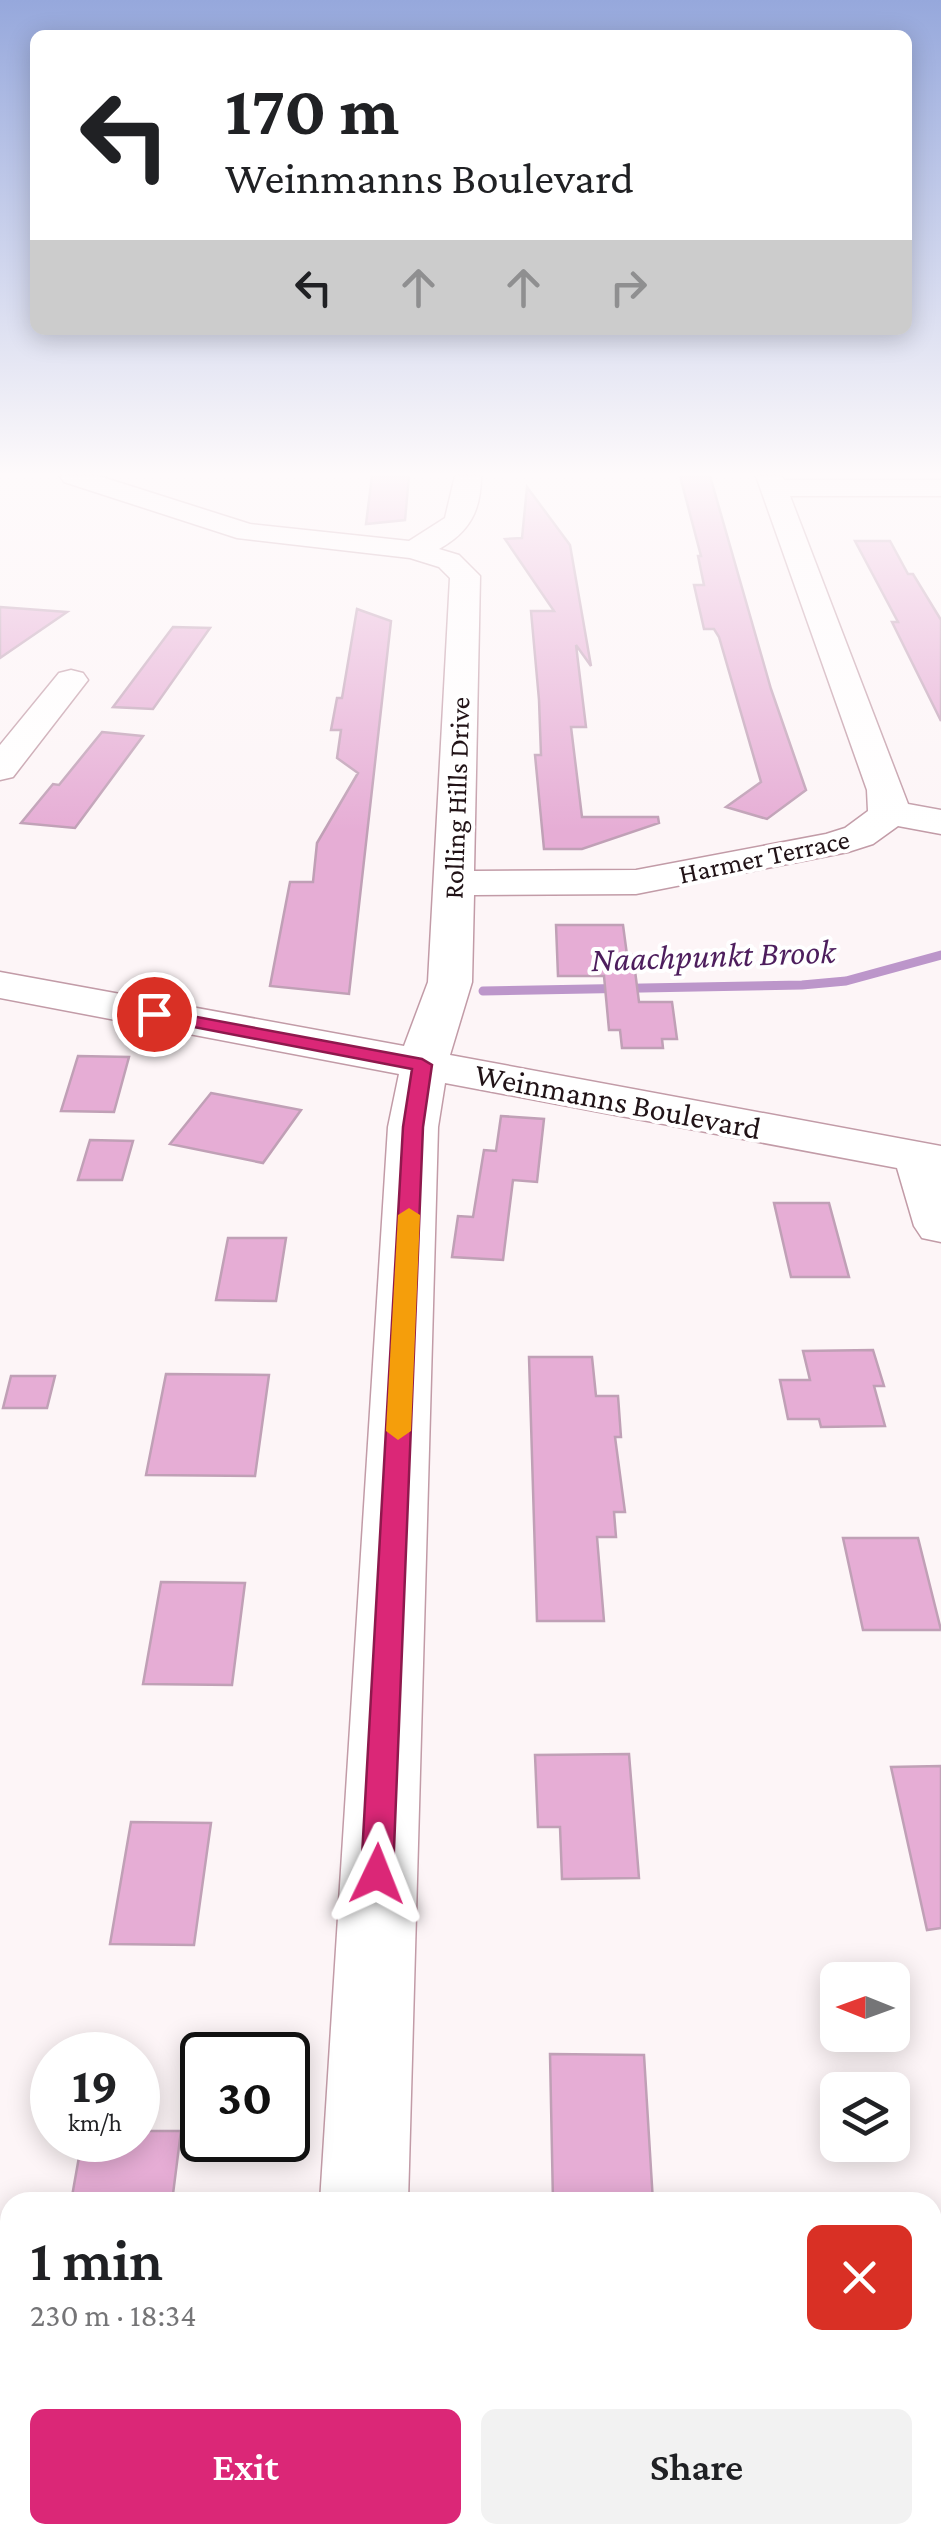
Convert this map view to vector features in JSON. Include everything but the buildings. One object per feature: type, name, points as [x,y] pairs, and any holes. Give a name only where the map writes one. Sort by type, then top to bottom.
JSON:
[{"type":"street","name":"Rolling Hills Drive","points":[[364,2192],[413,1127],[422,1065],[450,982],[464,595]]},
{"type":"street","name":"Harmer Terrace","points":[[453,883],[605,884],[664,878],[834,844],[876,827],[887,812],[886,790],[813,595]]},
{"type":"street","points":[[0,769],[71,680]]},
{"type":"street","points":[[887,812],[941,822]]},
{"type":"street","name":"Weinmanns Boulevard","points":[[0,986],[930,1159]]},
{"type":"street","points":[[930,1159],[941,1226]]},
{"type":"waterway","name":"Naachpunkt Brook","points":[[483,991],[802,985],[846,981],[941,955]]},
{"type":"slow traffic","points":[[398,1431],[409,1215]]},
{"type":"route","points":[[154,1014],[422,1065],[413,1127],[377,1874]]}]
